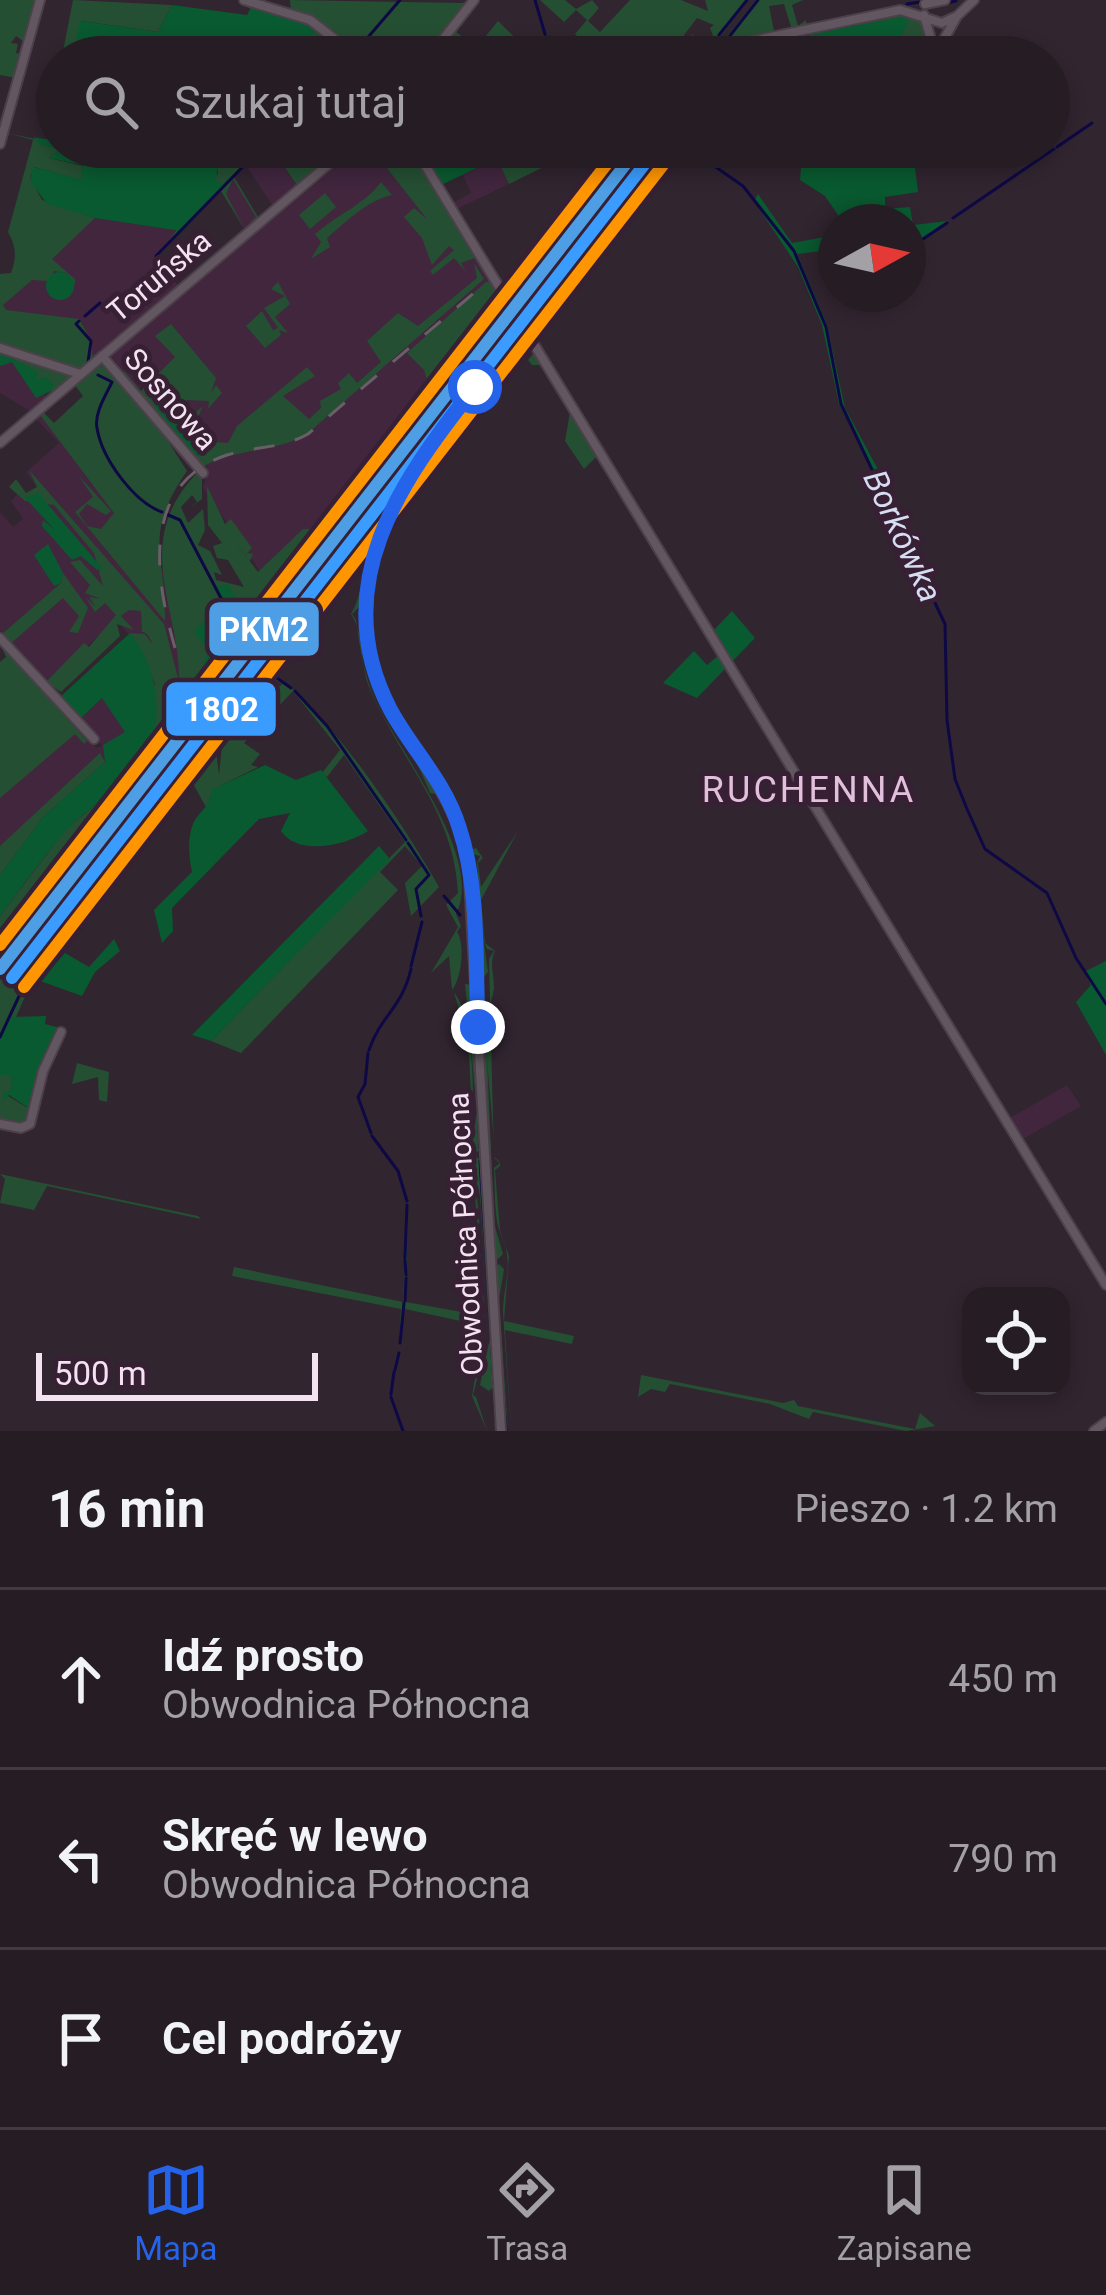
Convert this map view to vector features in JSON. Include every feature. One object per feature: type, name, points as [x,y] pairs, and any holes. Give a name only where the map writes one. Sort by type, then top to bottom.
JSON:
[{"type":"street","points":[[0,144],[40,0]]},
{"type":"street","points":[[244,0],[306,18],[330,36]]},
{"type":"street","points":[[446,36],[475,0]]},
{"type":"street","points":[[775,36],[924,9],[945,0]]},
{"type":"street","points":[[938,36],[969,2]]},
{"type":"street","points":[[924,9],[940,31]]},
{"type":"street","name":"Toruńska","points":[[0,443],[324,168]]},
{"type":"street","points":[[427,168],[1106,1285]]},
{"type":"street","name":"Obwodnica Północna","points":[[501,1431],[468,863],[448,798],[382,692],[366,607],[374,549],[397,494],[647,168]]},
{"type":"street","points":[[0,348],[80,374]]},
{"type":"street","name":"Sosnowa","points":[[102,356],[203,473]]},
{"type":"street","points":[[0,638],[94,739]]},
{"type":"street","points":[[0,1124],[21,1128],[30,1124],[43,1071],[61,1032]]},
{"type":"street","points":[[1094,1431],[1106,1422]]},
{"type":"shaded area","points":[[248,168],[285,168],[296,185],[272,205]]},
{"type":"shaded area","points":[[334,168],[423,168],[505,304],[609,168],[637,168],[250,665],[35,970],[0,1047],[0,794],[73,722],[97,748],[102,746],[80,719],[102,698],[116,713],[133,639],[116,621],[46,682],[0,631],[0,512],[13,527],[23,519],[11,501],[19,492],[14,482],[26,493],[37,487],[26,472],[59,443],[36,419],[44,412],[146,534],[165,576],[186,684],[219,641],[233,651],[276,595],[203,488],[208,469],[202,461],[215,456],[150,380],[139,389],[111,356]]},
{"type":"shaded area","points":[[478,168],[501,168],[509,184],[457,209],[452,203],[471,193],[463,175]]},
{"type":"shaded area","points":[[234,177],[258,218],[244,229],[221,190]]},
{"type":"shaded area","points":[[95,218],[180,231],[155,255],[178,285],[89,360],[0,310],[0,300]]},
{"type":"shaded area","points":[[0,352],[10,355],[46,397],[30,411],[0,393]]},
{"type":"shaded area","points":[[1067,1085],[1081,1106],[1016,1143],[1003,1122]]},
{"type":"green space","points":[[0,0],[37,0],[26,43],[16,36],[11,43],[18,44],[16,53],[21,54],[16,78],[0,75]]},
{"type":"green space","points":[[73,0],[172,5],[158,32],[81,21],[81,36],[66,36]]},
{"type":"green space","points":[[290,0],[472,0],[442,36],[337,36],[315,18],[291,11]]},
{"type":"green space","points":[[540,0],[565,0],[576,9],[592,0],[599,8],[588,21],[600,32],[630,0],[681,0],[708,11],[705,0],[748,0],[721,36],[713,36],[710,28],[714,25],[697,18],[685,36],[577,36],[587,20],[576,10],[564,22]]},
{"type":"green space","points":[[756,0],[803,0],[792,5],[798,26],[806,20],[807,27],[787,31],[791,27],[784,4],[769,6],[774,31],[784,31],[727,36]]},
{"type":"green space","points":[[172,5],[247,15],[252,5],[316,27],[312,36],[76,36],[80,21],[158,32]]},
{"type":"green space","points":[[899,13],[925,20],[928,36],[901,36],[910,17],[809,34]]},
{"type":"green space","points":[[911,16],[901,36],[809,34]]},
{"type":"green space","points":[[498,21],[513,36],[486,36]]},
{"type":"green space","points":[[7,133],[36,139],[36,168],[30,178],[42,200],[95,218],[52,259],[75,279],[75,286],[67,273],[54,271],[50,281],[32,280],[3,305],[6,310],[79,319],[92,342],[92,356],[104,349],[81,369],[0,346],[0,274],[11,273],[13,267],[15,252],[8,232],[33,140]]},
{"type":"green space","points":[[33,167],[81,179],[83,168],[218,168],[215,181],[224,185],[180,231],[95,218],[47,204],[30,181]]},
{"type":"green space","points":[[38,168],[83,168],[81,180]]},
{"type":"green space","points":[[218,168],[243,168],[234,177],[258,217],[255,223],[249,224],[256,217],[233,179],[226,194],[245,230],[221,191],[157,257]]},
{"type":"green space","points":[[285,168],[320,168],[289,191],[296,184]]},
{"type":"green space","points":[[387,168],[424,168],[487,275],[475,258],[461,263],[466,272],[454,258],[433,275],[430,271],[454,250],[449,246],[432,265],[422,238],[404,217],[414,208],[427,219]]},
{"type":"green space","points":[[430,168],[477,168],[441,185]]},
{"type":"green space","points":[[501,168],[541,168],[509,184]]},
{"type":"green space","points":[[625,168],[643,168],[529,317],[520,318],[514,310]]},
{"type":"green space","points":[[801,168],[915,168],[918,192],[885,197],[885,204],[831,204],[800,180]]},
{"type":"green space","points":[[381,182],[392,195],[357,212],[327,238],[330,247],[311,259],[321,242],[315,234]]},
{"type":"green space","points":[[325,193],[336,207],[310,229],[299,215]]},
{"type":"green space","points":[[758,194],[792,243],[818,238],[818,251],[797,254],[827,325],[845,408],[881,475],[881,486],[839,404],[822,325],[798,267],[754,201]]},
{"type":"green space","points":[[947,221],[926,236],[926,223]]},
{"type":"green space","points":[[474,263],[484,279],[306,435],[202,467],[194,458],[122,376],[124,371],[141,391],[175,357],[155,336],[171,324],[216,378],[211,393],[216,385],[222,393],[208,409],[209,401],[187,400],[191,417],[203,406],[197,419],[215,442],[228,443],[237,426],[307,367],[315,376],[283,396],[309,419],[321,408],[320,401],[341,389],[338,383],[349,373],[357,383],[381,362],[367,341],[398,313],[418,326],[477,278]],"holes":[[[164,396],[207,446],[194,458],[157,402]]]},
{"type":"green space","points":[[60,272],[70,276],[74,286],[70,296],[60,300],[50,296],[46,286],[50,276]]},
{"type":"green space","points":[[278,282],[290,304],[275,317],[288,333],[279,330],[281,335],[265,348],[246,326],[262,311],[273,330],[278,328],[264,308],[285,296],[271,289]]},
{"type":"green space","points":[[486,282],[493,282],[509,308],[171,743],[140,780],[228,659],[161,743],[164,721],[147,756],[0,937],[0,916],[66,829],[124,782],[155,683],[130,633],[145,634],[152,644],[147,634],[137,630],[142,631],[141,611],[129,610],[121,616],[134,630],[117,624],[120,636],[61,692],[46,682],[84,643],[89,647],[116,615],[105,603],[95,612],[86,598],[96,607],[89,597],[101,599],[85,593],[90,585],[70,562],[80,560],[103,586],[94,553],[54,505],[25,501],[9,487],[16,479],[26,493],[37,487],[29,470],[164,624],[178,678],[165,735],[177,701],[179,667],[163,569],[163,537],[174,505],[198,472],[202,499],[188,509],[197,502],[192,495],[181,507],[188,523],[203,509],[205,530],[198,545],[210,551],[222,575],[214,572],[216,580],[244,587],[228,560],[217,558],[213,546],[222,543],[208,525],[207,486],[225,524],[231,519],[252,548],[247,553],[253,554],[250,561],[224,527],[258,572],[303,529],[324,528],[323,515],[339,494],[345,498],[350,492],[344,488],[428,383],[424,370],[407,353]],"holes":[[[214,589],[266,614],[240,632]]]},
{"type":"green space","points":[[512,313],[517,332],[424,450],[377,535],[365,580],[364,628],[375,677],[363,636],[360,606],[352,614],[357,627],[351,614],[384,504],[376,488]]},
{"type":"green space","points":[[518,339],[526,339],[544,365],[532,365],[528,360],[534,353],[521,341],[485,384],[492,394],[474,414],[461,413],[435,447],[412,482],[380,555],[373,633],[381,673],[402,720],[386,694],[372,654],[368,614],[382,540],[398,504],[440,437],[463,406],[472,411],[487,394],[481,391],[471,401]]},
{"type":"green space","points":[[0,350],[75,375],[39,403],[51,391],[47,378],[36,380],[29,367],[26,372]]},
{"type":"green space","points":[[0,352],[38,372],[36,379],[47,378],[54,385],[51,391],[36,398],[12,362],[0,366]]},
{"type":"green space","points":[[100,363],[157,424],[187,471],[173,493],[161,529],[165,621],[75,512],[93,497],[79,476],[111,511],[106,515],[87,504],[79,514],[87,526],[101,529],[114,513],[40,415],[41,411],[48,407],[43,412],[54,423],[83,396],[74,384]]},
{"type":"green space","points":[[163,395],[207,447],[194,458],[154,408]]},
{"type":"green space","points":[[570,412],[598,455],[584,469],[565,441]]},
{"type":"green space","points":[[38,493],[103,569],[97,570],[81,556],[72,560],[42,526],[43,520],[55,530],[25,498]]},
{"type":"green space","points":[[48,544],[63,573],[61,583],[54,586],[34,555]]},
{"type":"green space","points":[[63,573],[88,608],[78,633],[69,632],[79,616],[63,598],[9,645],[2,634],[61,583]]},
{"type":"green space","points":[[228,584],[240,604],[252,598],[266,604],[267,614],[240,632],[213,588]]},
{"type":"green space","points":[[732,611],[755,638],[697,698],[663,683],[694,651],[707,665],[724,651],[712,632]]},
{"type":"green space","points":[[207,618],[225,626],[236,640],[234,650],[208,669],[203,662],[218,637],[203,644],[194,631]]},
{"type":"green space","points":[[130,633],[154,683],[156,720],[145,756],[126,781],[63,834],[0,916],[0,875],[43,817],[105,762],[103,745],[125,732],[102,698],[80,719],[60,697]]},
{"type":"green space","points":[[0,643],[87,741],[84,744],[75,734],[0,798],[0,662],[6,657]]},
{"type":"green space","points":[[244,660],[269,671],[296,693],[325,722],[380,794],[439,887],[411,916],[405,883],[422,866],[405,846],[380,872],[398,890],[241,1053],[211,1041],[405,842],[344,755],[327,777],[322,773],[340,750],[293,691],[244,743],[260,754],[251,765],[258,767],[212,790],[207,809],[190,778],[216,751],[219,775],[222,745],[282,684],[268,675],[126,837],[63,927],[16,1017],[10,1017],[0,1037],[0,977]]},
{"type":"green space","points":[[376,682],[440,791],[430,793]]},
{"type":"green space","points":[[376,703],[436,806],[459,865],[462,891],[456,914],[461,926],[457,932],[461,961],[452,990],[449,956],[431,973],[458,927],[446,905],[458,893],[447,836]]},
{"type":"green space","points":[[100,753],[105,762],[43,817],[0,875],[0,846]]},
{"type":"green space","points":[[265,765],[296,780],[321,770],[368,831],[348,841],[310,846],[281,831],[290,813],[259,819],[172,908],[173,931],[162,943],[154,910],[192,872],[191,830],[211,790]]},
{"type":"green space","points":[[452,792],[471,850],[476,848],[483,858],[478,863],[481,887],[518,831],[481,900],[485,943],[495,951],[490,1005],[489,959],[494,951],[487,949],[484,941],[477,863],[480,856],[472,854],[488,972],[483,978],[477,974],[470,857]]},
{"type":"green space","points":[[379,846],[390,859],[211,1041],[192,1035]]},
{"type":"green space","points":[[114,939],[120,951],[95,972],[82,996],[40,981],[65,953],[89,967]]},
{"type":"green space","points":[[1106,961],[1106,1055],[1076,1002],[1091,985],[1084,972]]},
{"type":"green space","points":[[484,983],[494,1223],[503,1254],[498,1259],[494,1258],[479,986]]},
{"type":"green space","points":[[465,984],[472,985],[481,1148],[477,1152],[471,1148],[477,1112]]},
{"type":"green space","points":[[454,993],[467,1024],[473,1074],[472,1110],[468,1037]]},
{"type":"green space","points":[[490,1005],[494,1139],[487,1050]]},
{"type":"green space","points":[[46,1016],[45,1024],[60,1028],[33,1111],[9,1095],[4,1100],[3,1093],[12,1089],[10,1075],[0,1075],[0,1037],[10,1017]]},
{"type":"green space","points":[[77,1063],[109,1072],[107,1102],[99,1100],[98,1077],[72,1084]]},
{"type":"green space","points":[[0,1075],[11,1075],[12,1090],[3,1093],[33,1111],[30,1124],[22,1128],[0,1123]]},
{"type":"green space","points":[[472,1111],[461,1155],[476,1193],[480,1268],[475,1195],[460,1156],[463,1124]]},
{"type":"green space","points":[[476,1157],[482,1161],[496,1384],[489,1391],[480,1385],[490,1338],[480,1196],[471,1162]]},
{"type":"green space","points":[[500,1163],[495,1170],[505,1244],[498,1226],[494,1168]]},
{"type":"green space","points":[[0,1174],[201,1219],[47,1186],[34,1210],[0,1203],[5,1179]]},
{"type":"green space","points":[[408,1205],[406,1302],[484,1316],[484,1326],[405,1309],[399,1343],[401,1309],[232,1276],[234,1267],[403,1302]]},
{"type":"green space","points":[[506,1248],[509,1256],[504,1321],[574,1336],[572,1344],[505,1330],[511,1431],[503,1312]]},
{"type":"green space","points":[[499,1264],[504,1269],[499,1300],[508,1431],[493,1268]]},
{"type":"green space","points":[[484,1328],[473,1395],[487,1431],[472,1396]]},
{"type":"green space","points":[[641,1375],[783,1403],[794,1400],[798,1406],[915,1429],[920,1413],[935,1426],[906,1431],[813,1412],[809,1419],[770,1404],[670,1384],[665,1392],[651,1389],[638,1397]]},
{"type":"waterway","points":[[369,36],[400,0]]},
{"type":"waterway","name":"Borkówka","points":[[535,0],[545,34]]},
{"type":"waterway","points":[[719,35],[747,0]]},
{"type":"waterway","points":[[730,36],[758,0]]},
{"type":"waterway","points":[[927,7],[956,1]]},
{"type":"waterway","points":[[907,4],[920,2]]},
{"type":"waterway","points":[[950,16],[963,5]]},
{"type":"waterway","points":[[853,24],[873,19]]},
{"type":"waterway","points":[[949,36],[953,29]]},
{"type":"waterway","points":[[1070,138],[1092,123]]},
{"type":"waterway","points":[[156,256],[242,168]]},
{"type":"waterway","points":[[637,173],[641,168]]},
{"type":"waterway","points":[[633,191],[653,168]]},
{"type":"waterway","name":"Borkówka","points":[[717,168],[743,186],[794,251],[826,327],[841,404],[945,624],[947,720],[955,779],[985,849],[1047,893],[1076,958],[1106,1004]]},
{"type":"waterway","points":[[953,218],[1026,168]]},
{"type":"waterway","points":[[535,308],[616,199]]},
{"type":"waterway","points":[[605,227],[625,202]]},
{"type":"waterway","points":[[926,237],[947,223]]},
{"type":"waterway","points":[[85,316],[100,303]]},
{"type":"waterway","points":[[79,321],[76,324],[91,341],[88,362]]},
{"type":"waterway","points":[[460,399],[516,331]]},
{"type":"waterway","points":[[473,396],[490,374]]},
{"type":"waterway","points":[[98,375],[112,382],[97,422],[105,453],[130,489],[162,512]]},
{"type":"waterway","points":[[421,462],[464,407]]},
{"type":"waterway","points":[[366,562],[388,500],[421,449]]},
{"type":"waterway","points":[[166,514],[180,520],[234,623],[241,652]]},
{"type":"waterway","points":[[364,574],[363,621],[370,666],[385,708],[410,748]]},
{"type":"waterway","points":[[247,657],[291,688]]},
{"type":"waterway","points":[[0,1037],[34,964],[174,769],[256,666]]},
{"type":"waterway","points":[[295,691],[327,726],[406,840]]},
{"type":"waterway","points":[[413,739],[446,785]]},
{"type":"waterway","points":[[451,796],[472,863],[479,974]]},
{"type":"waterway","points":[[408,843],[429,875],[416,889],[421,916]]},
{"type":"waterway","points":[[444,896],[460,915]]},
{"type":"waterway","points":[[466,898],[470,954]]},
{"type":"waterway","points":[[411,966],[422,922]]},
{"type":"waterway","points":[[369,1050],[411,969]]},
{"type":"waterway","points":[[472,988],[480,1148]]},
{"type":"waterway","points":[[480,988],[482,1043]]},
{"type":"waterway","points":[[368,1053],[365,1084],[358,1097],[371,1133]]},
{"type":"waterway","points":[[372,1136],[398,1171],[407,1201]]},
{"type":"waterway","points":[[480,1161],[494,1384]]},
{"type":"waterway","points":[[405,1258],[407,1205]]},
{"type":"waterway","points":[[405,1260],[406,1275]]},
{"type":"waterway","points":[[405,1301],[406,1278]]},
{"type":"waterway","points":[[400,1343],[404,1303]]},
{"type":"waterway","points":[[395,1370],[399,1353]]},
{"type":"waterway","points":[[500,1355],[506,1431]]},
{"type":"waterway","points":[[391,1394],[394,1372]]},
{"type":"waterway","points":[[391,1397],[403,1431]]},
{"type":"waterway","points":[[495,1403],[497,1431]]},
{"type":"railway","points":[[175,648],[160,564],[167,510],[179,488],[199,469],[227,455],[308,434],[481,287]]},
{"type":"transit line","points":[[0,945],[604,168]]},
{"type":"transit line","name":"PKM2","points":[[0,969],[623,168]]},
{"type":"transit line","name":"1802","points":[[12,978],[642,168]]},
{"type":"transit line","points":[[24,987],[661,168]]},
{"type":"district","name":"RUCHENNA","points":[[809,790]]},
{"type":"route","points":[[475,387],[417,462],[387,513],[371,557],[366,607],[368,642],[386,701],[441,784],[461,833],[470,884],[478,1027]]}]
